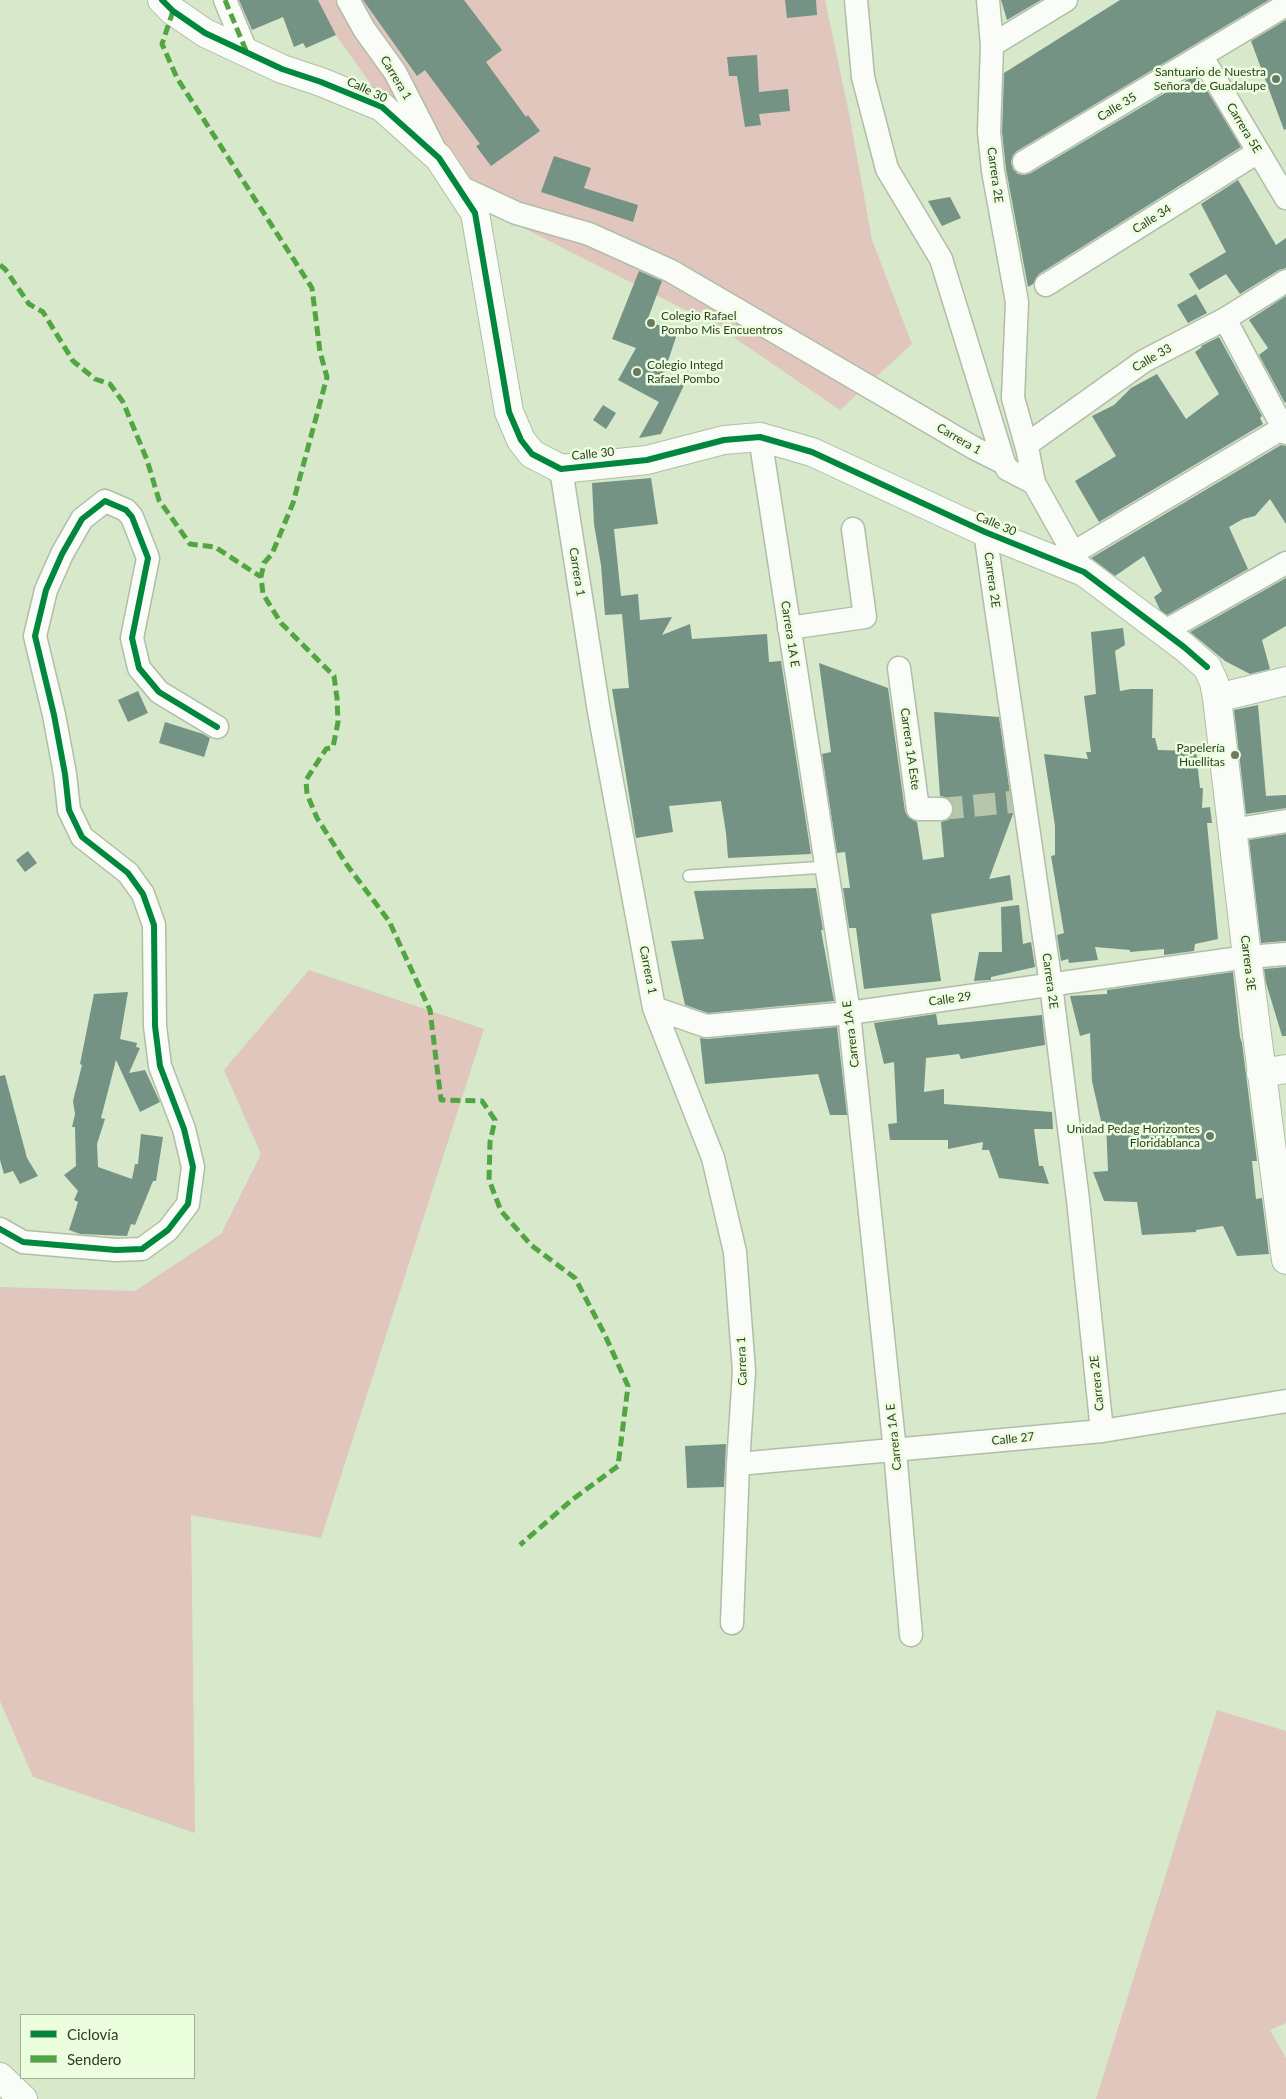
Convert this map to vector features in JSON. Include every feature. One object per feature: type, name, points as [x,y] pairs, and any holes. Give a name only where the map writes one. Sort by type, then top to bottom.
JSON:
[{"type":"street","name":"Calle 30","points":[[162,0],[173,11],[205,34],[282,69],[321,82],[382,107],[439,158],[454,184],[475,213],[509,412],[521,440],[532,454],[561,470],[647,460],[724,440],[760,437],[812,452],[985,532],[1079,562],[1163,632],[1184,646],[1207,667],[1255,687]]},
{"type":"street","points":[[224,0],[247,53]]},
{"type":"street","name":"Carrera 1","points":[[348,0],[364,29],[395,72],[439,158]]},
{"type":"street","points":[[856,0],[863,77],[887,169],[941,259],[1005,466]]},
{"type":"street","name":"Carrera 2E","points":[[988,0],[992,45],[989,132],[993,171],[1016,302],[1012,398],[1027,448],[1034,483],[1079,562]]},
{"type":"street","points":[[992,45],[1066,0]]},
{"type":"street","name":"Calle 35","points":[[1024,162],[1286,5]]},
{"type":"street","name":"Carrera 5E","points":[[1202,57],[1286,198]]},
{"type":"street","name":"Calle 34","points":[[1046,285],[1258,152]]},
{"type":"street","name":"Carrera 1","points":[[454,184],[516,213],[589,234],[671,271],[1034,483]]},
{"type":"street","name":"Calle 33","points":[[1005,466],[1018,467],[1024,462],[1027,448],[1144,361],[1224,319],[1286,281]]},
{"type":"street","points":[[1079,562],[1285,431],[1224,319]]},
{"type":"street","name":"Carrera 1A E","points":[[760,437],[849,1013],[895,1451],[911,1635]]},
{"type":"street","name":"Carrera 1","points":[[561,470],[599,712],[654,1008],[714,1158],[735,1252],[744,1371],[738,1464],[732,1623]]},
{"type":"street","points":[[0,1229],[23,1242],[107,1249],[142,1249],[168,1230],[188,1204],[194,1167],[184,1129],[160,1066],[155,1026],[154,925],[143,894],[128,873],[82,837],[69,810],[65,774],[35,636],[46,590],[62,554],[82,519],[105,501],[119,505],[132,517],[148,558],[132,638],[139,668],[159,692],[217,727]]},
{"type":"street","points":[[789,628],[865,617],[853,529]]},
{"type":"street","name":"Carrera 2E","points":[[985,532],[1018,802],[1051,985],[1078,1200],[1102,1431]]},
{"type":"street","points":[[1163,632],[1286,563]]},
{"type":"street","name":"Carrera 3E","points":[[1207,667],[1214,682],[1217,698],[1247,957],[1274,1071],[1286,1260]]},
{"type":"street","name":"Carrera 1A Este","points":[[899,668],[918,809],[940,809]]},
{"type":"street","points":[[1217,698],[1255,687],[1286,681]]},
{"type":"street","points":[[1232,830],[1286,821]]},
{"type":"street","name":"Calle 29","points":[[654,1008],[706,1026],[849,1013],[1247,957],[1286,954]]},
{"type":"street","name":"Calle 27","points":[[738,1464],[1102,1431],[1286,1401]]},
{"type":"street","points":[[0,2077],[23,2099]]},
{"type":"lane","points":[[689,876],[826,867]]},
{"type":"shaded area","points":[[318,0],[825,0],[849,113],[872,240],[912,344],[840,410],[717,326],[504,218],[387,107],[336,35]]},
{"type":"shaded area","points":[[309,970],[484,1029],[321,1538],[191,1515],[195,1833],[33,1777],[0,1701],[0,1287],[135,1291],[221,1234],[261,1154],[224,1070]]},
{"type":"shaded area","points":[[1217,1710],[1286,1731],[1286,2023],[1270,2030],[1286,2058],[1286,2099],[1096,2099]]},
{"type":"building","points":[[239,0],[318,0],[336,35],[306,48],[303,43],[294,47],[283,17],[252,30]]},
{"type":"building","points":[[363,0],[464,0],[502,50],[486,62],[526,117],[528,115],[540,131],[491,166],[476,146],[480,144],[425,70],[417,76]]},
{"type":"building","points":[[785,0],[816,0],[817,15],[787,18]]},
{"type":"building","points":[[1001,0],[1041,0],[1007,20]]},
{"type":"building","points":[[1120,0],[1269,0],[1017,151],[1013,155],[1011,162],[1013,169],[1018,174],[1031,173],[1197,74],[1241,147],[1039,274],[1033,284],[1028,287],[1006,169],[1002,132],[1004,73]]},
{"type":"building","name":"Santuario de Nuestra Señora de Guadalupe","points":[[1286,20],[1286,129],[1284,130],[1251,41]]},
{"type":"building","points":[[757,55],[759,92],[788,89],[790,111],[759,114],[761,125],[745,127],[737,76],[729,76],[727,57]]},
{"type":"building","points":[[554,156],[591,168],[584,188],[638,205],[633,222],[541,192]]},
{"type":"building","points":[[1238,180],[1276,245],[1286,238],[1286,268],[1279,270],[1240,294],[1226,274],[1199,290],[1189,274],[1226,252],[1201,204]]},
{"type":"building","points":[[950,197],[961,218],[942,226],[928,201]]},
{"type":"building","points":[[639,271],[662,281],[647,321],[664,327],[663,330],[677,334],[664,373],[685,383],[661,434],[639,438],[659,402],[618,380],[636,348],[612,339]]},
{"type":"building","points":[[1196,294],[1207,313],[1188,323],[1177,305]]},
{"type":"building","points":[[1286,296],[1285,403],[1259,355],[1268,348],[1249,320]]},
{"type":"building","points":[[1219,337],[1262,416],[1260,418],[1263,424],[1099,522],[1075,481],[1116,456],[1092,416],[1114,405],[1131,388],[1157,374],[1186,419],[1219,394],[1195,352],[1201,346]]},
{"type":"building","points":[[603,405],[616,413],[606,429],[593,420]]},
{"type":"building","points":[[1281,445],[1286,446],[1286,524],[1270,499],[1255,516],[1243,519],[1229,527],[1248,569],[1167,615],[1160,610],[1154,597],[1162,591],[1144,556],[1115,576],[1091,558]]},
{"type":"building","points":[[651,478],[658,524],[614,529],[621,596],[638,594],[640,620],[672,617],[662,635],[690,624],[692,639],[767,634],[769,662],[781,661],[811,854],[728,858],[721,801],[669,806],[673,832],[636,838],[612,689],[629,688],[622,614],[605,615],[601,565],[594,524],[592,483]]},
{"type":"building","points":[[1286,578],[1286,626],[1262,640],[1270,669],[1250,674],[1225,661],[1190,632]]},
{"type":"building","points":[[1123,628],[1125,645],[1115,651],[1120,691],[1153,689],[1152,738],[1155,738],[1158,750],[1196,751],[1200,788],[1203,788],[1202,808],[1210,807],[1212,823],[1207,823],[1218,939],[1195,944],[1194,951],[1164,955],[1164,949],[1130,952],[1130,950],[1095,947],[1098,960],[1069,963],[1068,959],[1061,961],[1057,935],[1064,933],[1051,856],[1055,855],[1055,826],[1044,754],[1088,759],[1086,752],[1091,752],[1084,696],[1096,694],[1091,632]]},
{"type":"building","points":[[819,663],[888,688],[905,811],[908,817],[917,822],[923,860],[944,857],[941,822],[948,820],[953,815],[954,809],[953,803],[948,798],[940,796],[934,712],[999,717],[1013,814],[989,879],[1010,875],[1013,900],[931,914],[941,981],[864,989],[856,928],[849,928],[843,888],[850,888],[845,852],[837,853],[822,754],[831,752]]},
{"type":"building","points":[[138,691],[148,713],[128,722],[118,700]]},
{"type":"building","points":[[1258,705],[1266,796],[1286,795],[1286,808],[1246,814],[1234,710]]},
{"type":"building","points":[[165,722],[210,738],[204,757],[159,743]]},
{"type":"building","points":[[1286,834],[1286,941],[1261,943],[1249,840]]},
{"type":"building","points":[[28,851],[37,863],[25,872],[16,860]]},
{"type":"building","points":[[816,888],[823,930],[821,930],[834,1001],[708,1013],[685,1005],[671,941],[704,939],[694,891]]},
{"type":"building","points":[[1019,905],[1023,944],[1031,942],[1035,967],[991,977],[991,980],[974,981],[979,952],[1002,952],[1001,907]]},
{"type":"building","points":[[1286,967],[1286,1036],[1282,1036],[1266,983],[1264,969]]},
{"type":"building","points":[[1233,972],[1257,1161],[1252,1161],[1256,1199],[1262,1198],[1269,1254],[1237,1256],[1223,1226],[1196,1230],[1196,1232],[1142,1235],[1137,1202],[1104,1201],[1093,1172],[1108,1171],[1106,1122],[1101,1121],[1092,1081],[1090,1033],[1080,1036],[1070,996],[1107,994],[1107,990]]},
{"type":"building","points":[[128,992],[120,1039],[137,1043],[136,1047],[140,1048],[129,1073],[145,1070],[160,1102],[140,1112],[116,1060],[101,1118],[105,1119],[97,1144],[98,1167],[132,1179],[135,1164],[138,1164],[141,1134],[163,1137],[156,1181],[153,1181],[135,1225],[131,1224],[127,1236],[80,1234],[69,1230],[78,1202],[74,1200],[78,1191],[64,1175],[76,1166],[75,1127],[72,1127],[75,1114],[73,1101],[82,1065],[80,1064],[94,994]]},
{"type":"building","points":[[936,1014],[938,1025],[1042,1015],[1045,1045],[961,1059],[959,1054],[926,1058],[924,1092],[944,1089],[944,1104],[1052,1112],[1053,1129],[1034,1129],[1039,1166],[1043,1166],[1049,1184],[999,1178],[989,1150],[982,1150],[983,1142],[948,1149],[948,1140],[890,1140],[888,1124],[897,1123],[894,1062],[884,1064],[874,1023]]},
{"type":"building","points":[[837,1027],[847,1115],[830,1115],[818,1074],[705,1084],[700,1038],[707,1039]]},
{"type":"building","points":[[5,1075],[27,1158],[38,1176],[20,1184],[13,1171],[4,1174],[0,1160],[0,1076]]},
{"type":"building","points":[[726,1444],[724,1487],[687,1488],[685,1446]]},
{"type":"tunnel","points":[[941,809],[1012,802]]},
{"type":"marked path","points":[[225,0],[247,53]]},
{"type":"marked path","points":[[173,11],[162,44],[177,78],[312,288],[320,352],[327,377],[293,503],[272,554],[264,563],[261,577],[263,594],[281,623],[334,676],[338,722],[333,747],[326,749],[306,780],[307,794],[317,818],[347,865],[389,921],[430,1010],[441,1100],[482,1101],[495,1120],[490,1142],[489,1180],[501,1211],[531,1245],[575,1278],[604,1333],[628,1386],[618,1466],[573,1499],[520,1545]]},
{"type":"marked path","points":[[0,265],[5,269],[29,304],[43,312],[73,361],[95,379],[110,384],[123,402],[147,460],[159,500],[190,544],[215,547],[261,577]]},
{"type":"cycle path","points":[[162,0],[173,11],[205,33],[282,69],[321,82],[382,107],[439,158],[475,213],[509,412],[521,440],[532,454],[561,469],[647,460],[724,440],[760,437],[812,452],[985,532],[1084,572],[1184,647],[1207,667]]},
{"type":"cycle path","points":[[0,1229],[23,1242],[116,1250],[142,1249],[168,1230],[188,1204],[193,1167],[184,1129],[160,1066],[155,1026],[154,925],[143,894],[128,873],[82,837],[69,810],[65,774],[54,715],[35,636],[46,590],[62,554],[82,519],[105,501],[126,510],[132,517],[148,558],[132,638],[139,668],[159,692],[217,727]]},
{"type":"place","name":"Santuario de Nuestra Señora de Guadalupe","points":[[1276,79]]},
{"type":"place","name":"Colegio Rafael Pombo Mis Encuentros","points":[[651,323]]},
{"type":"place","name":"Colegio Integd Rafael Pombo","points":[[637,372]]},
{"type":"place","name":"Papelería Huellitas","points":[[1235,755]]},
{"type":"place","name":"Unidad Pedag Horizontes Floridablanca","points":[[1210,1136]]}]
